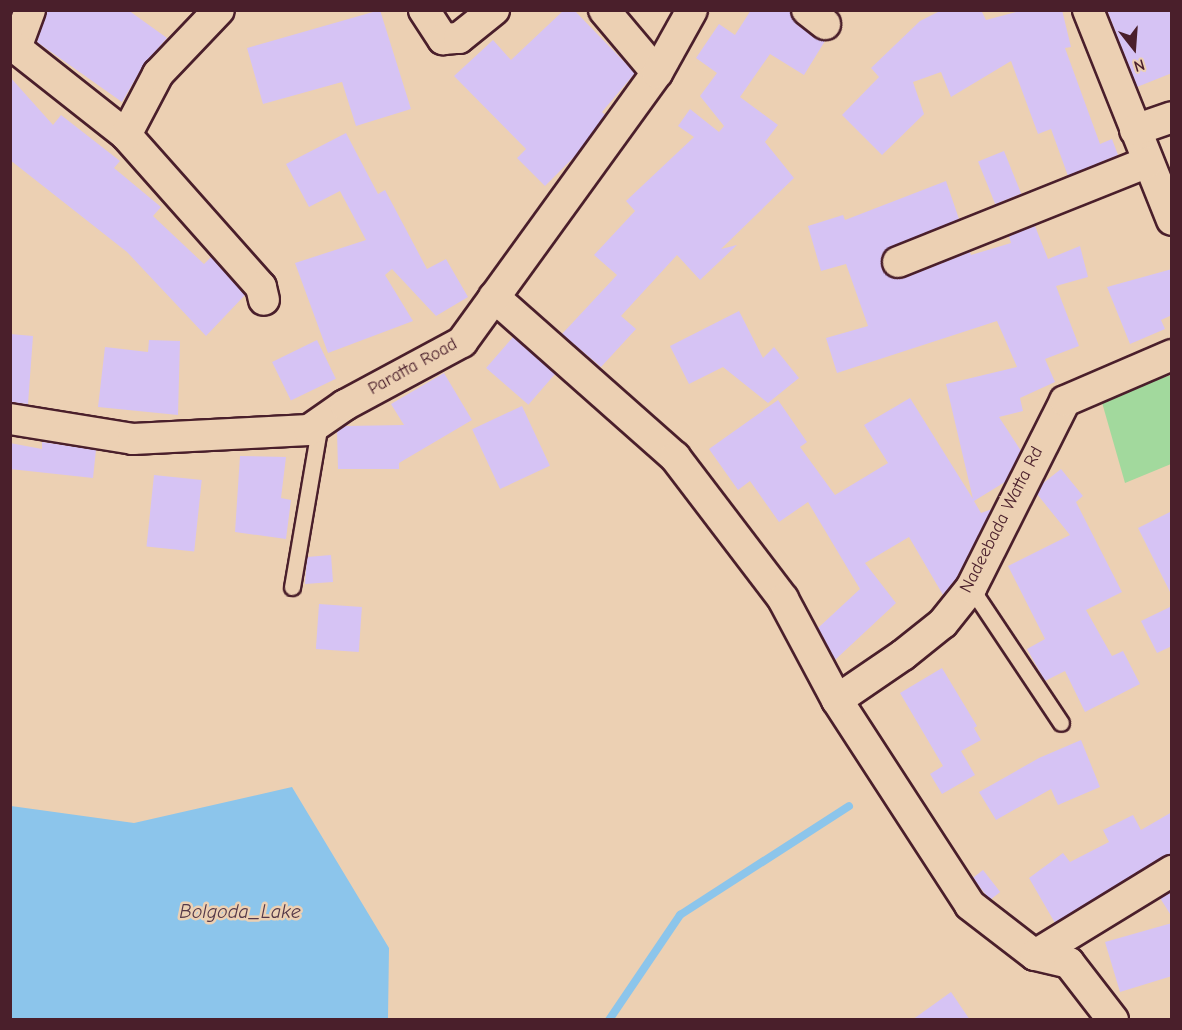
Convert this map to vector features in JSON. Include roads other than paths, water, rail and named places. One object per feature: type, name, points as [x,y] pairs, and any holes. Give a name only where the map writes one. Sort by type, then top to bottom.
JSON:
[{"type":"street","points":[[30,10],[16,48],[126,135],[261,287],[264,300]]},
{"type":"street","points":[[126,135],[158,74],[219,10]]},
{"type":"street","points":[[424,10],[443,39],[459,38],[494,10]]},
{"type":"street","points":[[604,10],[657,72]]},
{"type":"street","name":"Paratta Road","points":[[10,419],[133,439],[309,429],[462,342],[657,72],[692,10]]},
{"type":"street","points":[[1088,10],[1172,220]]},
{"type":"street","points":[[1135,130],[1172,117]]},
{"type":"street","points":[[898,262],[1148,162]]},
{"type":"street","points":[[494,297],[675,457],[783,599],[837,700],[970,905],[1035,955],[1069,963],[1113,1020]]},
{"type":"street","name":"Nadeebada Watta Rd","points":[[837,700],[903,656],[944,623],[971,588],[1065,401],[1172,355]]},
{"type":"street","points":[[1035,955],[1172,871]]},
{"type":"lane","points":[[292,587],[320,421]]},
{"type":"lane","points":[[971,588],[1061,723]]},
{"type":"water","name":"Bolgoda_Lake","points":[[292,787],[389,948],[388,1019],[11,1019],[11,806],[134,823]]},
{"type":"waterway","points":[[609,1020],[680,915],[849,806]]}]
